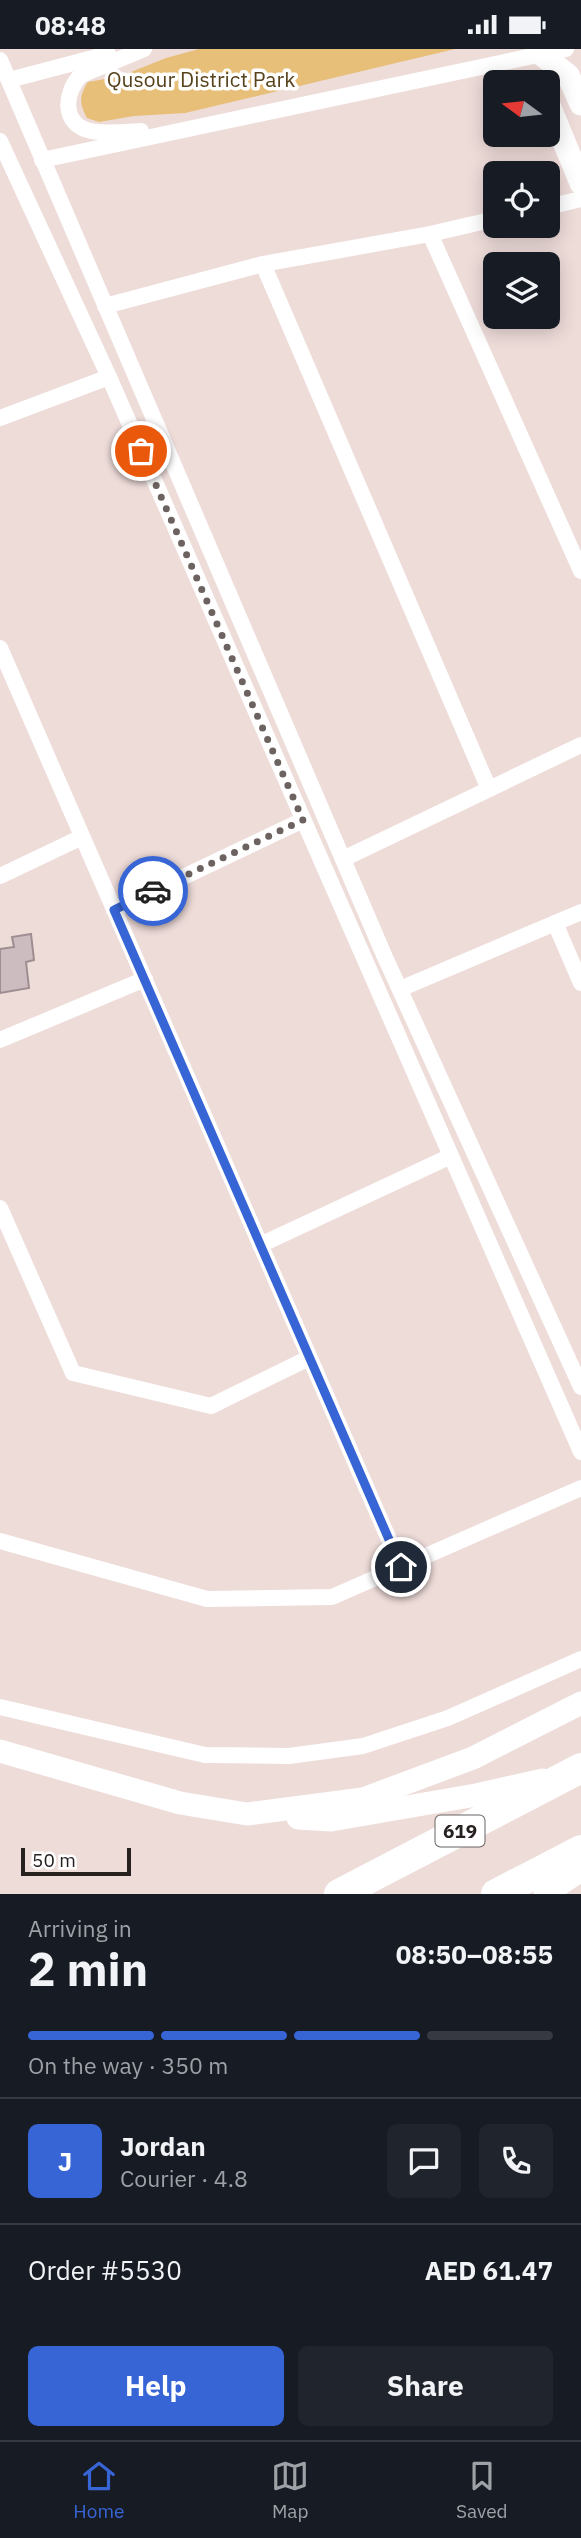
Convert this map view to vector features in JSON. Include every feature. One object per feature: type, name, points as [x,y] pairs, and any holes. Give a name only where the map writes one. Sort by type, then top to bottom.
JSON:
[{"type":"highway","name":"619","points":[[339,1894],[576,1771]]},
{"type":"highway","points":[[496,1894],[581,1850]]},
{"type":"main road","points":[[542,55],[543,70]]},
{"type":"main road","points":[[542,55],[568,75],[581,103]]},
{"type":"main road","points":[[560,132],[581,183]]},
{"type":"main road","points":[[247,1815],[363,1799],[473,1758],[581,1703]]},
{"type":"main road","points":[[0,1751],[180,1803],[247,1815],[331,1820],[475,1795],[576,1771]]},
{"type":"main road","points":[[545,1894],[581,1870]]},
{"type":"street","points":[[9,80],[127,49]]},
{"type":"street","points":[[144,49],[81,75],[71,89],[67,109],[73,120],[89,131],[187,130]]},
{"type":"street","points":[[42,160],[566,49]]},
{"type":"street","points":[[0,60],[343,859],[581,1387]]},
{"type":"street","points":[[0,141],[4,160],[108,377],[581,1452]]},
{"type":"street","points":[[560,204],[581,199]]},
{"type":"street","points":[[105,306],[263,264],[483,222]]},
{"type":"street","points":[[430,234],[581,571]]},
{"type":"street","points":[[263,264],[489,789]]},
{"type":"street","points":[[0,418],[108,377]]},
{"type":"street","points":[[0,647],[401,1567]]},
{"type":"street","points":[[343,859],[581,745]]},
{"type":"street","points":[[114,910],[303,820]]},
{"type":"street","points":[[0,876],[82,837]]},
{"type":"street","points":[[400,989],[581,912]]},
{"type":"street","points":[[555,923],[581,983]]},
{"type":"street","points":[[0,1040],[145,979]]},
{"type":"street","points":[[260,1244],[451,1156]]},
{"type":"street","points":[[0,1208],[73,1373],[211,1406],[309,1358]]},
{"type":"street","points":[[0,1542],[206,1599],[332,1597],[581,1488]]},
{"type":"street","points":[[0,1707],[205,1755],[289,1756],[363,1745],[448,1719],[581,1658]]},
{"type":"green space","name":"Qusour District Park","points":[[199,49],[455,49],[185,113],[134,116],[99,122],[87,118],[81,100],[88,82],[121,76],[166,58]]},
{"type":"building","points":[[31,934],[34,960],[26,962],[29,988],[0,993],[0,949],[14,947],[12,937]]},
{"type":"way so far","points":[[141,451],[303,820],[153,891]]},
{"type":"route","points":[[153,891],[114,910],[401,1567]]}]
